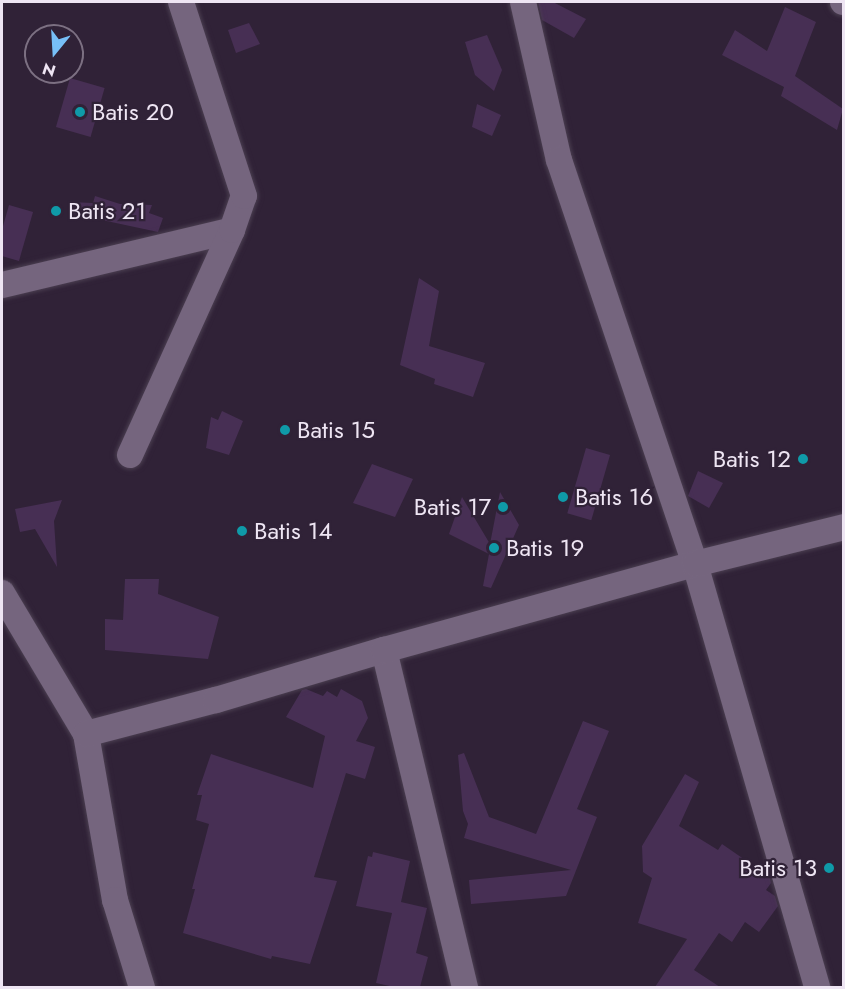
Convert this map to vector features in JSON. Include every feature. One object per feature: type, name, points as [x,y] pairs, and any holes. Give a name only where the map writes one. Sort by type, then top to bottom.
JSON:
[{"type":"street","points":[[130,455],[232,230],[244,196],[181,2]]},
{"type":"street","points":[[523,2],[559,160],[695,564],[817,987]]},
{"type":"street","points":[[2,285],[232,230]]},
{"type":"street","points":[[86,734],[216,700],[384,650],[695,564],[843,527]]},
{"type":"street","points":[[2,593],[86,734],[115,900],[142,987]]},
{"type":"street","points":[[384,650],[465,987]]},
{"type":"building","points":[[538,2],[553,2],[586,19],[574,38],[542,20]]},
{"type":"building","points":[[785,7],[816,22],[795,76],[843,109],[837,130],[781,96],[784,87],[722,55],[735,30],[767,51]]},
{"type":"building","points":[[249,23],[260,44],[236,53],[228,30]]},
{"type":"building","points":[[487,35],[502,70],[494,91],[475,75],[465,42]]},
{"type":"building","name":"Batis 20","points":[[84,82],[105,88],[91,137],[56,127],[68,84],[84,84]]},
{"type":"building","points":[[477,104],[501,115],[492,136],[472,127]]},
{"type":"building","points":[[95,196],[120,204],[152,205],[149,213],[163,218],[158,232],[69,213],[70,202],[93,203]]},
{"type":"building","points":[[9,205],[33,212],[19,261],[2,256],[2,229]]},
{"type":"building","points":[[419,278],[439,291],[429,346],[485,363],[473,397],[434,384],[435,379],[400,365]]},
{"type":"building","points":[[222,411],[243,421],[229,455],[206,448],[211,417],[218,420]]},
{"type":"building","points":[[586,448],[610,455],[591,520],[567,513]]},
{"type":"building","points":[[372,464],[413,479],[395,517],[353,503]]},
{"type":"building","points":[[698,471],[723,483],[709,508],[688,496]]},
{"type":"building","points":[[500,492],[519,525],[491,588],[483,586],[489,554],[449,534],[462,497],[490,544]]},
{"type":"building","points":[[62,500],[54,521],[57,567],[35,529],[20,532],[15,509]]},
{"type":"building","points":[[125,579],[159,579],[158,594],[219,617],[208,659],[105,650],[105,619],[123,620]]},
{"type":"building","points":[[306,689],[323,696],[327,691],[337,697],[341,689],[362,701],[368,718],[356,741],[375,747],[365,779],[346,773],[314,877],[337,881],[310,964],[272,956],[271,959],[183,933],[209,824],[196,820],[202,795],[197,795],[211,754],[313,788],[325,736],[286,717],[302,690]]},
{"type":"building","points":[[583,721],[609,731],[577,809],[597,817],[566,896],[471,904],[469,880],[571,870],[464,838],[468,824],[463,811],[458,755],[464,753],[489,817],[536,834]]},
{"type":"building","points":[[685,774],[699,782],[679,826],[718,850],[722,844],[770,877],[771,883],[766,890],[775,896],[778,906],[759,932],[745,922],[732,942],[719,933],[694,970],[720,987],[655,987],[687,939],[638,923],[652,878],[643,872],[642,846]]},
{"type":"building","points":[[373,852],[410,861],[401,902],[427,908],[416,953],[428,957],[420,987],[394,987],[376,983],[392,913],[356,906],[368,856],[372,857]]},
{"type":"place","name":"Batis 20","points":[[80,112]]},
{"type":"place","name":"Batis 21","points":[[56,211]]},
{"type":"place","name":"Batis 15","points":[[285,430]]},
{"type":"place","name":"Batis 12","points":[[803,459]]},
{"type":"place","name":"Batis 16","points":[[563,497]]},
{"type":"place","name":"Batis 17","points":[[503,507]]},
{"type":"place","name":"Batis 14","points":[[242,531]]},
{"type":"place","name":"Batis 19","points":[[494,548]]},
{"type":"place","name":"Batis 13","points":[[829,868]]}]
